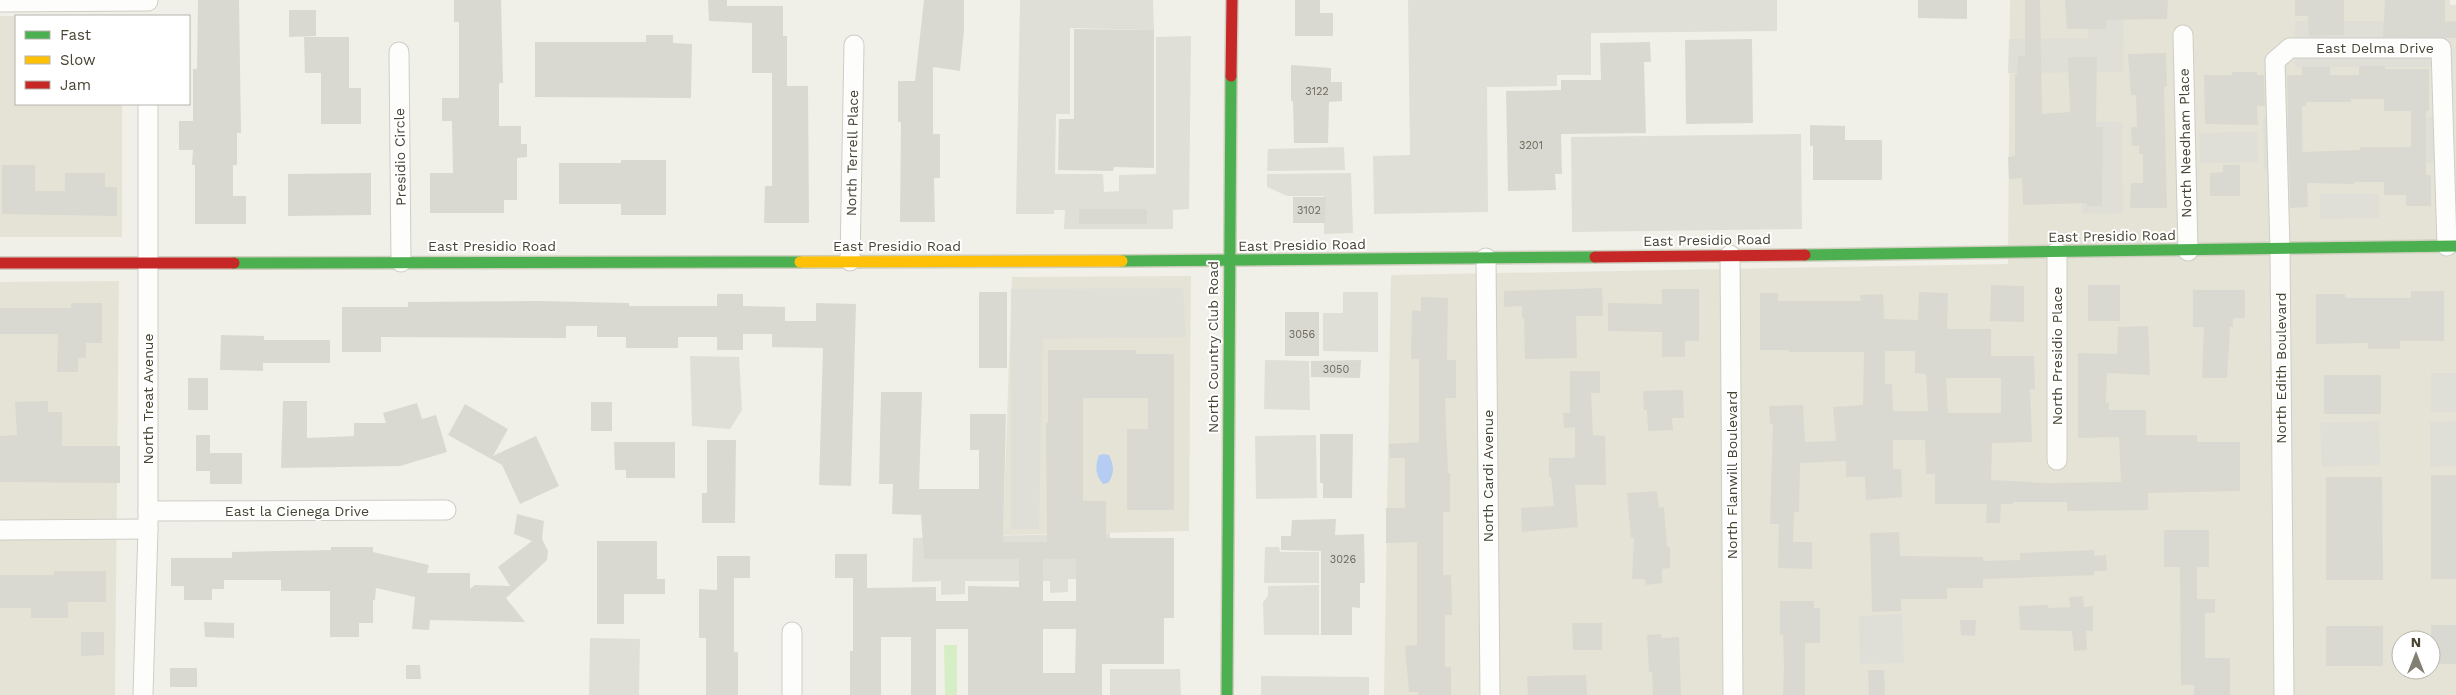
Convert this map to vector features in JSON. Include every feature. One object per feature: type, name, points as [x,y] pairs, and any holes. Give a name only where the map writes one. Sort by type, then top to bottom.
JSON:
[{"type":"street","name":"North Country Club Road","points":[[1227,695],[1228,261],[1232,0]]},
{"type":"street","points":[[0,2],[148,6]]},
{"type":"street","name":"North Needham Place","points":[[2183,35],[2188,251]]},
{"type":"street","name":"North Terrell Place","points":[[850,261],[854,45]]},
{"type":"street","name":"East Delma Drive","points":[[2290,48],[2441,48],[2451,246]]},
{"type":"street","name":"North Edith Boulevard","points":[[2284,695],[2280,250],[2275,61],[2290,48]]},
{"type":"street","name":"Presidio Circle","points":[[399,52],[401,262]]},
{"type":"street","name":"North Treat Avenue","points":[[143,695],[148,520],[148,105]]},
{"type":"street","name":"East Presidio Road","points":[[0,263],[1228,261],[2280,250],[2451,246]]},
{"type":"street","name":"North Presidio Place","points":[[2057,252],[2057,460]]},
{"type":"street","name":"North Flanwill Boulevard","points":[[1730,256],[1733,695]]},
{"type":"street","name":"North Cardi Avenue","points":[[1486,258],[1490,695]]},
{"type":"street","name":"East la Cienega Drive","points":[[0,530],[148,520],[446,510]]},
{"type":"street","points":[[792,632],[792,695]]},
{"type":"shaded area","points":[[1020,0],[1153,0],[1154,30],[1070,28],[1070,114],[1056,114],[1055,174],[1103,174],[1104,192],[1119,191],[1119,175],[1156,174],[1156,37],[1191,36],[1189,209],[1173,210],[1173,229],[1064,229],[1065,210],[1054,210],[1054,214],[1016,214]]},
{"type":"shaded area","points":[[1408,0],[1777,0],[1777,31],[1591,33],[1591,75],[1557,75],[1557,86],[1487,87],[1488,212],[1374,214],[1373,156],[1410,155]]},
{"type":"shaded area","points":[[2010,0],[2450,0],[2450,5],[2456,5],[2456,695],[1384,695],[1391,275],[2008,264]]},
{"type":"shaded area","points":[[2086,0],[2124,0],[2123,72],[2008,73],[2009,39],[2088,38]]},
{"type":"shaded area","points":[[0,16],[15,16],[15,105],[122,105],[122,237],[0,237]]},
{"type":"shaded area","points":[[2295,21],[2447,21],[2447,67],[2295,67]]},
{"type":"shaded area","points":[[2448,117],[2448,163],[2411,163],[2411,118]]},
{"type":"shaded area","points":[[2263,118],[2302,118],[2304,168],[2264,169]]},
{"type":"shaded area","points":[[2083,122],[2122,122],[2123,213],[2082,214]]},
{"type":"shaded area","points":[[2257,132],[2258,162],[2200,163],[2199,133]]},
{"type":"shaded area","points":[[1801,134],[1802,229],[1572,232],[1571,137]]},
{"type":"shaded area","points":[[1344,147],[1345,170],[1267,171],[1268,149]]},
{"type":"shaded area","points":[[1351,173],[1353,233],[1324,234],[1324,196],[1287,196],[1267,187],[1267,174]]},
{"type":"shaded area","points":[[2320,194],[2379,194],[2379,218],[2320,219]]},
{"type":"shaded area","points":[[1191,276],[1189,531],[1003,535],[1012,277]]},
{"type":"shaded area","points":[[119,281],[115,695],[0,695],[0,282]]},
{"type":"shaded area","points":[[1183,288],[1186,337],[1043,339],[1039,529],[1011,529],[1011,289]]},
{"type":"shaded area","points":[[1343,292],[1378,292],[1378,352],[1323,351],[1323,313],[1343,313]]},
{"type":"shaded area","points":[[690,356],[739,357],[742,410],[730,429],[692,426]]},
{"type":"shaded area","points":[[1265,360],[1309,361],[1310,410],[1264,409]]},
{"type":"shaded area","points":[[2431,373],[2456,373],[2456,412],[2431,412]]},
{"type":"shaded area","points":[[2379,421],[2380,465],[2322,467],[2320,423]]},
{"type":"shaded area","points":[[2456,421],[2456,466],[2430,467],[2430,422]]},
{"type":"shaded area","points":[[1316,435],[1317,498],[1256,499],[1255,436]]},
{"type":"shaded area","points":[[1110,533],[1111,579],[1068,579],[1068,592],[1050,593],[1050,581],[965,581],[965,594],[941,595],[941,581],[912,582],[913,538]]},
{"type":"shaded area","points":[[1265,547],[1279,547],[1280,552],[1319,552],[1319,583],[1264,583]]},
{"type":"shaded area","points":[[1319,585],[1319,635],[1264,635],[1263,602],[1268,596],[1268,586]]},
{"type":"shaded area","points":[[1902,614],[1904,663],[1860,664],[1859,616]]},
{"type":"shaded area","points":[[590,638],[640,639],[639,695],[589,695]]},
{"type":"shaded area","points":[[1110,669],[1180,669],[1181,695],[1110,695]]},
{"type":"shaded area","points":[[1261,676],[1369,677],[1369,695],[1261,695]]},
{"type":"green space","points":[[944,645],[957,645],[957,695],[945,695]]},
{"type":"water","points":[[1099,455],[1109,455],[1113,469],[1108,483],[1103,484],[1098,477],[1096,467]]},
{"type":"building","points":[[198,0],[239,0],[241,133],[237,133],[237,165],[233,165],[233,196],[246,196],[246,224],[195,224],[195,165],[192,165],[193,150],[179,150],[179,121],[193,121],[193,69],[197,69]]},
{"type":"building","points":[[454,0],[501,0],[503,83],[499,83],[499,126],[521,126],[521,144],[527,144],[527,157],[517,158],[517,200],[504,200],[504,213],[430,213],[430,173],[453,173],[452,121],[442,121],[442,98],[459,98],[459,22],[454,22]]},
{"type":"building","points":[[708,0],[727,0],[727,6],[783,6],[783,36],[787,36],[787,86],[808,86],[809,223],[764,223],[765,186],[772,186],[772,73],[752,73],[752,23],[709,21]]},
{"type":"building","points":[[924,0],[964,0],[964,30],[960,71],[933,67],[933,134],[940,134],[940,178],[934,178],[935,222],[900,222],[901,122],[898,122],[898,81],[915,81]]},
{"type":"building","points":[[1295,0],[1320,0],[1320,13],[1333,13],[1333,36],[1295,36]]},
{"type":"building","points":[[1918,0],[1967,0],[1967,19],[1918,18]]},
{"type":"building","points":[[2025,0],[2040,0],[2042,114],[2070,112],[2068,57],[2097,57],[2096,127],[2103,127],[2102,206],[2087,206],[2087,203],[2023,205],[2022,178],[2009,179],[2008,157],[2015,156],[2015,74],[2017,74],[2018,56],[2025,56]]},
{"type":"building","points":[[2065,0],[2168,0],[2167,19],[2106,20],[2106,29],[2067,29]]},
{"type":"building","points":[[2295,0],[2344,0],[2344,35],[2309,36],[2308,16],[2295,16]]},
{"type":"building","points":[[2385,0],[2445,0],[2445,22],[2456,21],[2456,38],[2383,37]]},
{"type":"building","points":[[289,10],[316,10],[316,36],[289,37]]},
{"type":"building","points":[[1074,29],[1154,30],[1154,168],[1114,167],[1113,171],[1058,170],[1059,119],[1074,119]]},
{"type":"building","points":[[646,35],[673,35],[673,43],[692,44],[691,98],[535,97],[535,42],[646,42]]},
{"type":"building","points":[[304,37],[349,37],[349,88],[361,88],[361,124],[321,124],[321,73],[305,73]]},
{"type":"building","points":[[1752,39],[1753,123],[1686,124],[1685,40]]},
{"type":"building","points":[[1650,42],[1651,62],[1644,62],[1646,133],[1561,134],[1562,174],[1555,174],[1556,190],[1508,191],[1506,91],[1561,90],[1561,80],[1601,80],[1600,43]]},
{"type":"building","points":[[2166,53],[2167,87],[2164,87],[2167,208],[2130,208],[2131,183],[2143,183],[2143,154],[2139,154],[2139,146],[2132,146],[2131,127],[2137,127],[2136,95],[2131,95],[2128,54]]},
{"type":"building","points":[[1291,65],[1331,68],[1331,82],[1342,82],[1342,101],[1329,102],[1328,143],[1294,143]]},
{"type":"building","points":[[2359,66],[2385,66],[2385,69],[2429,69],[2429,111],[2426,111],[2426,175],[2431,175],[2431,206],[2406,206],[2406,195],[2384,195],[2384,182],[2354,182],[2354,184],[2307,183],[2308,207],[2290,208],[2287,75],[2302,75],[2302,67],[2330,67],[2330,75],[2359,75]],"holes":[[[2351,99],[2384,99],[2384,111],[2411,111],[2411,147],[2360,147],[2360,150],[2302,152],[2302,106],[2306,106],[2306,102],[2351,102]]]},
{"type":"building","points":[[2232,72],[2257,72],[2257,75],[2264,75],[2265,106],[2257,106],[2258,125],[2205,124],[2204,75],[2232,75]]},
{"type":"building","points":[[1810,125],[1845,126],[1845,140],[1882,140],[1882,180],[1813,180],[1813,146],[1810,146]]},
{"type":"building","points":[[621,160],[666,160],[666,215],[621,215],[621,204],[559,204],[559,163],[621,163]]},
{"type":"building","points":[[2,165],[35,165],[35,191],[65,191],[65,173],[105,173],[105,187],[117,187],[117,216],[2,214]]},
{"type":"building","points":[[2223,165],[2240,165],[2240,196],[2210,196],[2210,173],[2223,172]]},
{"type":"building","points":[[371,173],[371,215],[288,216],[288,174]]},
{"type":"building","points":[[1293,197],[1326,197],[1325,223],[1293,223]]},
{"type":"building","points":[[1079,209],[1147,209],[1147,224],[1079,224]]},
{"type":"building","points":[[1991,285],[2024,286],[2024,322],[1990,321]]},
{"type":"building","points":[[2088,285],[2120,285],[2120,321],[2088,321]]},
{"type":"building","points":[[1602,288],[1603,316],[1576,316],[1577,358],[1525,359],[1522,306],[1504,307],[1504,291]]},
{"type":"building","points":[[1662,289],[1699,289],[1699,341],[1685,341],[1685,357],[1662,357],[1662,332],[1608,331],[1608,303],[1662,304]]},
{"type":"building","points":[[2193,290],[2245,290],[2245,318],[2233,318],[2233,327],[2230,327],[2227,378],[2202,378],[2204,327],[2193,327]]},
{"type":"building","points":[[2411,291],[2444,291],[2444,341],[2400,341],[2400,349],[2368,349],[2368,343],[2316,344],[2316,294],[2345,294],[2345,298],[2411,298]]},
{"type":"building","points":[[979,292],[1007,292],[1007,368],[979,368]]},
{"type":"building","points":[[1919,292],[1948,293],[1947,329],[1991,329],[1991,356],[2034,356],[2035,389],[2030,389],[2032,442],[1992,443],[1991,480],[2047,483],[2121,482],[2119,437],[2078,438],[2078,353],[2117,354],[2118,327],[2148,326],[2150,375],[2107,373],[2106,403],[2109,403],[2109,410],[2146,410],[2146,435],[2197,435],[2197,442],[2240,442],[2240,491],[2148,493],[2148,510],[2067,511],[2067,502],[2013,502],[2013,504],[2001,504],[2000,523],[1986,523],[1987,504],[1935,504],[1935,474],[1926,474],[1925,440],[1893,440],[1893,469],[1901,469],[1902,497],[1866,500],[1865,477],[1846,477],[1846,461],[1800,463],[1799,512],[1794,512],[1793,542],[1812,542],[1812,569],[1778,568],[1779,524],[1770,524],[1773,424],[1770,424],[1769,406],[1803,405],[1805,442],[1836,441],[1833,407],[1863,405],[1864,352],[1760,350],[1760,293],[1778,293],[1778,301],[1861,301],[1860,295],[1883,294],[1884,319],[1918,320]],"holes":[[[1885,351],[1915,351],[1915,373],[1926,374],[1928,411],[1893,411],[1892,384],[1885,384]],[[1946,378],[2001,378],[2001,413],[1948,413]]]},
{"type":"building","points":[[717,294],[743,294],[743,306],[785,307],[785,321],[816,321],[816,303],[856,304],[851,486],[819,485],[823,348],[772,347],[772,334],[743,334],[743,350],[717,350],[717,337],[678,337],[678,348],[626,348],[626,337],[597,337],[597,326],[566,326],[566,338],[381,337],[381,352],[342,352],[342,307],[408,307],[408,302],[538,301],[629,303],[629,306],[717,306]]},
{"type":"building","points":[[1421,297],[1448,298],[1447,360],[1456,360],[1456,398],[1445,398],[1448,473],[1450,473],[1450,512],[1443,512],[1443,575],[1451,575],[1452,615],[1445,615],[1445,667],[1451,667],[1451,695],[1418,695],[1418,692],[1409,692],[1405,646],[1417,645],[1417,542],[1386,543],[1386,508],[1405,508],[1405,458],[1390,458],[1389,444],[1419,442],[1419,359],[1411,359],[1412,310],[1421,311]]},
{"type":"building","points":[[71,303],[102,303],[102,343],[86,343],[86,358],[78,358],[78,372],[57,372],[58,334],[0,334],[0,308],[71,308]]},
{"type":"building","points":[[1285,312],[1319,312],[1319,356],[1285,356]]},
{"type":"building","points":[[221,335],[264,336],[264,340],[330,340],[330,363],[263,363],[263,371],[220,370]]},
{"type":"building","points":[[1048,350],[1136,350],[1136,354],[1174,354],[1174,510],[1127,510],[1127,429],[1148,429],[1148,398],[1083,398],[1083,501],[1106,501],[1106,538],[1174,538],[1174,618],[1164,618],[1164,664],[1102,664],[1102,695],[968,695],[968,629],[936,629],[936,695],[911,695],[911,637],[881,637],[881,695],[850,695],[850,651],[853,651],[853,578],[835,578],[835,554],[867,554],[867,588],[936,587],[936,601],[968,601],[968,586],[1019,587],[1019,559],[924,559],[921,515],[892,514],[893,484],[879,484],[881,392],[922,392],[919,489],[979,489],[979,450],[970,450],[970,414],[1006,414],[1003,542],[1047,542],[1046,423],[1048,423]],"holes":[[[1043,559],[1076,559],[1076,601],[1043,601]],[[1043,629],[1076,629],[1075,673],[1043,673]]]},
{"type":"building","points":[[1361,360],[1360,378],[1311,377],[1311,361]]},
{"type":"building","points":[[1570,371],[1600,371],[1600,393],[1591,393],[1593,435],[1605,436],[1606,485],[1575,485],[1578,527],[1522,532],[1521,508],[1554,506],[1551,477],[1549,477],[1549,458],[1575,458],[1575,427],[1564,428],[1563,413],[1570,413]]},
{"type":"building","points":[[2324,375],[2381,375],[2381,414],[2324,414]]},
{"type":"building","points":[[188,378],[208,378],[208,410],[188,410]]},
{"type":"building","points":[[1683,390],[1684,418],[1672,418],[1673,430],[1648,431],[1647,410],[1644,410],[1643,391]]},
{"type":"building","points":[[48,401],[48,412],[62,412],[62,446],[120,446],[120,483],[0,482],[0,436],[17,435],[15,402]]},
{"type":"building","points":[[283,401],[307,401],[307,438],[354,436],[354,423],[386,423],[383,413],[417,403],[422,419],[436,415],[447,452],[400,466],[281,468]]},
{"type":"building","points":[[591,402],[612,402],[612,431],[591,431]]},
{"type":"building","points":[[465,404],[508,429],[493,456],[536,436],[559,486],[520,504],[502,465],[448,435]]},
{"type":"building","points":[[1320,434],[1353,434],[1352,498],[1323,498],[1323,483],[1320,483]]},
{"type":"building","points":[[196,435],[210,435],[210,453],[242,453],[242,484],[210,484],[210,471],[196,471]]},
{"type":"building","points":[[707,440],[736,440],[735,523],[702,523],[702,493],[707,493]]},
{"type":"building","points":[[614,442],[675,442],[675,478],[626,478],[626,470],[615,470]]},
{"type":"building","points":[[2431,475],[2456,475],[2456,579],[2431,579]]},
{"type":"building","points":[[2326,477],[2382,477],[2383,580],[2326,580]]},
{"type":"building","points":[[1657,491],[1659,508],[1664,507],[1667,547],[1670,547],[1670,568],[1662,569],[1662,583],[1646,585],[1645,579],[1632,579],[1634,538],[1631,538],[1627,493]]},
{"type":"building","points":[[517,514],[544,521],[542,539],[548,551],[547,560],[506,598],[525,622],[430,620],[429,630],[412,629],[415,597],[376,588],[375,600],[373,600],[373,623],[359,623],[359,637],[330,637],[330,591],[281,591],[281,580],[224,580],[224,589],[212,589],[212,600],[184,600],[184,586],[171,586],[171,558],[232,558],[232,552],[331,550],[331,547],[373,547],[373,552],[429,565],[427,573],[470,573],[470,589],[475,585],[510,586],[498,567],[532,541],[514,534]]},
{"type":"building","points":[[1336,519],[1335,535],[1364,534],[1365,583],[1360,583],[1360,608],[1352,607],[1352,635],[1321,635],[1321,551],[1281,550],[1281,536],[1291,536],[1292,520]]},
{"type":"building","points":[[2164,530],[2209,530],[2209,567],[2197,567],[2197,599],[2215,599],[2215,613],[2205,613],[2205,658],[2230,658],[2230,695],[2194,695],[2194,685],[2181,685],[2180,567],[2164,567]]},
{"type":"building","points":[[1899,532],[1900,556],[1983,557],[1983,561],[2020,560],[2020,553],[2094,550],[2094,556],[2106,555],[2107,571],[2094,571],[2094,575],[1983,579],[1983,588],[1947,588],[1947,599],[1901,599],[1901,611],[1872,612],[1870,533]]},
{"type":"building","points":[[597,541],[657,541],[657,579],[665,579],[665,594],[624,594],[624,624],[597,624]]},
{"type":"building","points":[[717,556],[750,556],[750,578],[734,578],[734,652],[738,652],[738,695],[706,695],[706,638],[699,638],[699,589],[717,590]]},
{"type":"building","points":[[54,571],[106,571],[106,602],[68,602],[68,618],[31,618],[31,608],[0,608],[0,575],[54,575]]},
{"type":"building","points":[[2083,596],[2084,607],[2093,606],[2093,631],[2086,631],[2087,650],[2074,651],[2072,631],[2020,630],[2019,606],[2048,605],[2048,608],[2070,607],[2069,597]]},
{"type":"building","points":[[1780,601],[1814,601],[1814,608],[1820,608],[1820,643],[1805,643],[1805,695],[1783,695],[1783,635],[1780,635]]},
{"type":"building","points":[[1960,620],[1976,620],[1975,636],[1961,635]]},
{"type":"building","points":[[204,622],[234,623],[234,638],[205,637]]},
{"type":"building","points":[[1572,623],[1602,623],[1602,650],[1573,650]]},
{"type":"building","points":[[2431,625],[2456,625],[2456,664],[2441,664],[2441,630],[2431,630]]},
{"type":"building","points":[[2326,626],[2383,626],[2383,666],[2326,666]]},
{"type":"building","points":[[81,632],[104,632],[104,655],[81,656]]},
{"type":"building","points":[[1661,634],[1661,638],[1679,637],[1681,695],[1653,695],[1652,672],[1649,672],[1647,635]]},
{"type":"building","points":[[406,665],[420,665],[421,679],[406,679]]},
{"type":"building","points":[[170,668],[197,668],[197,687],[170,687]]},
{"type":"building","points":[[1868,670],[1884,670],[1885,695],[1869,695]]},
{"type":"building","points":[[1586,675],[1587,695],[1528,695],[1527,676]]},
{"type":"traffic: fast","points":[[1227,695],[1231,76]]},
{"type":"traffic: fast","points":[[1805,255],[2456,246]]},
{"type":"traffic: fast","points":[[1122,261],[1595,257]]},
{"type":"traffic: fast","points":[[234,263],[800,262]]},
{"type":"traffic: slow","points":[[800,262],[1122,261]]},
{"type":"traffic: jam","points":[[1231,76],[1232,0]]},
{"type":"traffic: jam","points":[[1595,257],[1805,255]]},
{"type":"traffic: jam","points":[[0,263],[234,263]]}]
